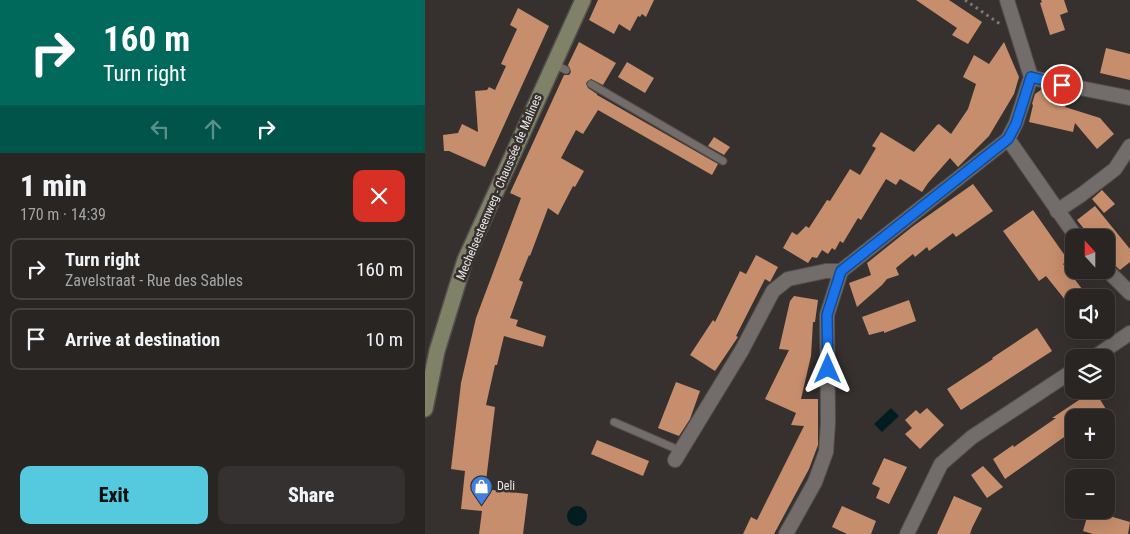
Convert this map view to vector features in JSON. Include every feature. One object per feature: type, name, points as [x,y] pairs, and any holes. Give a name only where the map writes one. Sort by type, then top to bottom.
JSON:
[{"type":"main road","name":"Mechelsesteenweg - Chaussée de Malines","points":[[425,409],[441,333],[465,260],[559,67],[583,0]]},
{"type":"street","points":[[786,534],[815,482],[826,452],[828,424],[827,315],[841,271],[1008,139],[1016,124],[1031,77],[1007,0]]},
{"type":"street","points":[[1031,77],[1045,82],[1130,98]]},
{"type":"street","points":[[1008,139],[1070,229]]},
{"type":"street","points":[[1057,211],[1115,169],[1130,146]]},
{"type":"street","points":[[678,456],[742,350],[773,291],[788,279],[826,271],[841,271]]},
{"type":"street","points":[[1115,278],[1130,293]]},
{"type":"street","points":[[1106,349],[1130,333]]},
{"type":"street","points":[[907,534],[941,464],[972,437],[1065,376]]},
{"type":"lane","points":[[591,84],[723,161]]},
{"type":"lane","points":[[614,422],[678,456]]},
{"type":"path","points":[[965,0],[1005,28],[1015,25]]},
{"type":"water","points":[[891,408],[899,416],[882,432],[874,424]]},
{"type":"water","points":[[577,506],[584,509],[587,516],[584,523],[577,526],[570,523],[567,516],[570,509]]},
{"type":"building","points":[[598,0],[654,0],[646,17],[642,14],[640,17],[638,16],[630,31],[619,24],[614,34],[589,20]]},
{"type":"building","points":[[916,0],[949,0],[982,22],[968,44],[952,35],[957,28]]},
{"type":"building","points":[[1041,0],[1064,0],[1068,12],[1060,15],[1065,30],[1050,35],[1040,3],[1042,2]]},
{"type":"building","points":[[518,8],[549,26],[485,167],[449,151],[444,151],[443,135],[458,133],[462,124],[478,132],[475,91],[487,90],[489,87],[495,90],[506,66],[501,64],[517,29],[510,25]]},
{"type":"building","points":[[579,42],[616,63],[603,85],[591,79],[586,83],[588,88],[597,95],[718,164],[712,175],[598,110],[583,134],[576,130],[561,158],[584,171],[575,187],[573,186],[558,215],[548,208],[519,280],[523,282],[510,318],[518,320],[516,326],[546,336],[543,347],[504,336],[486,405],[495,407],[485,489],[528,494],[523,534],[479,534],[482,511],[461,509],[465,471],[451,469],[461,383],[476,318],[521,198],[510,193],[564,75],[569,75],[571,72],[568,65]]},
{"type":"building","points":[[1004,42],[1019,77],[1014,94],[989,136],[958,167],[950,158],[922,192],[900,179],[896,185],[886,179],[861,220],[858,218],[843,243],[840,241],[835,250],[832,248],[828,254],[822,250],[817,258],[812,257],[808,263],[783,248],[792,232],[797,235],[806,226],[809,228],[827,200],[830,201],[850,169],[860,175],[876,148],[872,146],[881,132],[914,152],[939,124],[951,134],[968,109],[976,84],[963,77],[974,55],[989,64]]},
{"type":"building","points":[[1106,48],[1130,54],[1130,80],[1100,73]]},
{"type":"building","points":[[627,62],[654,78],[645,93],[618,77]]},
{"type":"building","points":[[1042,89],[1069,95],[1065,107],[1100,118],[1114,134],[1097,149],[1075,123],[1073,132],[1029,122],[1035,94]]},
{"type":"building","points":[[714,137],[730,147],[724,155],[708,146]]},
{"type":"building","points":[[973,184],[993,211],[956,237],[953,233],[929,251],[927,247],[915,257],[913,254],[896,268],[899,275],[887,279],[857,307],[849,283],[871,275],[867,263],[912,227]]},
{"type":"building","points":[[1102,190],[1115,204],[1104,213],[1092,199]]},
{"type":"building","points":[[1095,206],[1114,229],[1084,229],[1077,220]]},
{"type":"building","points":[[1033,210],[1065,256],[1065,262],[1063,264],[1065,267],[1065,279],[1074,279],[1082,289],[1065,289],[1065,300],[1046,276],[1039,281],[1003,231]]},
{"type":"building","points":[[1115,231],[1130,249],[1130,262],[1120,270],[1115,265]]},
{"type":"building","points":[[756,255],[778,267],[770,282],[765,279],[736,336],[738,337],[715,371],[690,355],[713,320],[715,322],[740,271],[746,274]]},
{"type":"building","points":[[794,296],[818,300],[815,322],[813,322],[811,356],[801,399],[818,399],[818,445],[809,469],[774,534],[743,534],[751,517],[757,520],[804,426],[791,425],[796,413],[765,399],[789,350],[779,349],[790,301]]},
{"type":"building","points":[[909,300],[916,321],[884,333],[884,331],[869,335],[862,317]]},
{"type":"building","points":[[1037,328],[1052,351],[961,410],[947,389]]},
{"type":"building","points":[[676,382],[700,391],[690,419],[679,436],[658,428]]},
{"type":"building","points":[[1080,399],[1100,399],[1106,409],[1066,409]]},
{"type":"building","points":[[927,408],[944,425],[920,449],[905,434],[912,428],[905,420],[916,410],[920,414]]},
{"type":"building","points":[[1065,409],[1065,436],[1005,479],[993,459],[1056,418],[1052,418]]},
{"type":"building","points":[[597,440],[649,461],[643,476],[591,454]]},
{"type":"building","points":[[884,458],[907,467],[889,504],[876,498],[880,488],[872,484]]},
{"type":"building","points":[[983,466],[1003,487],[987,498],[971,475]]},
{"type":"building","points":[[954,496],[982,508],[970,534],[937,534]]},
{"type":"building","points":[[842,506],[876,521],[871,534],[847,534],[832,527]]},
{"type":"building","points":[[1115,518],[1130,522],[1128,534],[1093,534],[1083,531],[1086,519]]},
{"type":"place","name":"Deli","points":[[481,505]]},
{"type":"route","points":[[828,369],[827,315],[841,271],[1008,139],[1016,124],[1031,77],[1062,85]]}]
